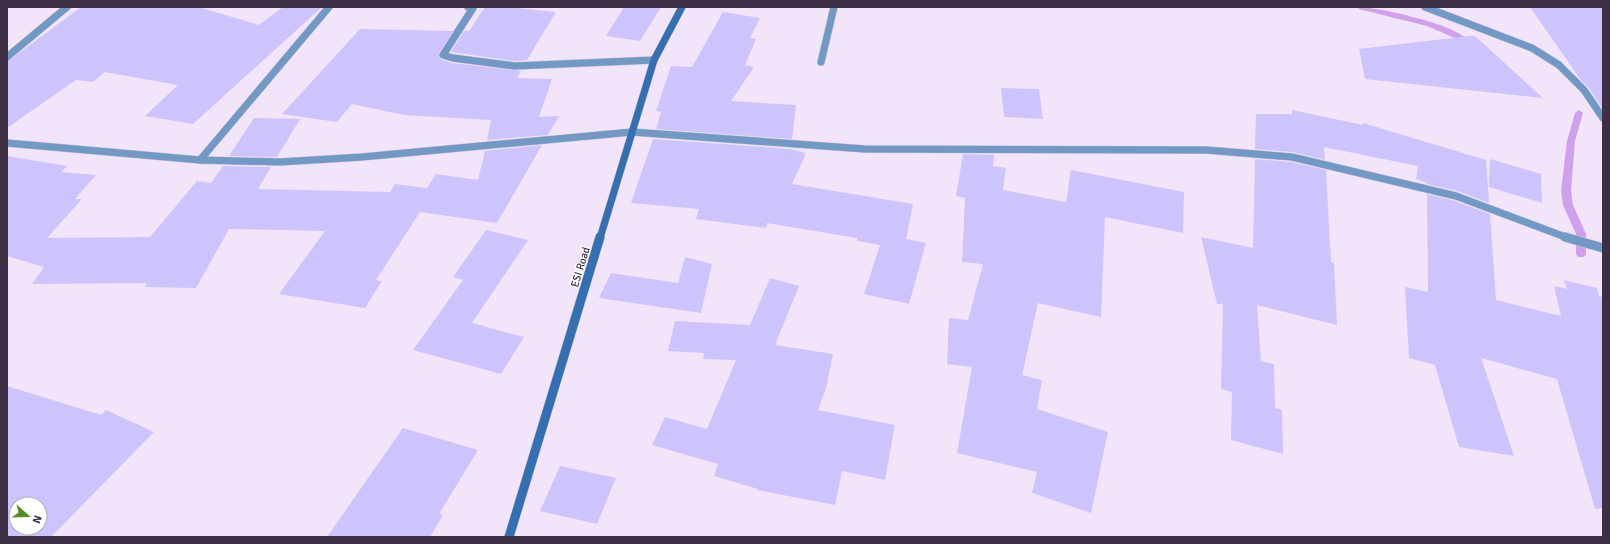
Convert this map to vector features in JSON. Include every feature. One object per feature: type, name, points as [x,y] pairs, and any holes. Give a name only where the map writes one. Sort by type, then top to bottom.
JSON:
[{"type":"main road","name":"ESI Road","points":[[509,537],[654,60],[682,7]]},
{"type":"street","points":[[7,57],[67,7]]},
{"type":"street","points":[[200,160],[328,7]]},
{"type":"street","points":[[468,7],[473,8],[443,55],[454,58],[515,66],[654,60]]},
{"type":"street","points":[[821,62],[834,7]]},
{"type":"street","points":[[1424,7],[1484,29],[1537,52],[1559,66],[1584,90],[1603,118]]},
{"type":"street","points":[[7,142],[200,160],[280,162],[362,157],[632,132],[865,149],[1206,150],[1292,157],[1456,196],[1576,241],[1603,248]]},
{"type":"building","points":[[81,7],[198,7],[259,25],[283,7],[322,7],[193,124],[145,116],[178,85],[105,72],[93,82],[76,80],[7,128],[7,62]]},
{"type":"building","points":[[485,7],[505,7],[556,12],[527,60],[515,61],[451,52],[464,31],[469,31]]},
{"type":"building","points":[[624,7],[661,7],[640,41],[606,36]]},
{"type":"building","points":[[1530,7],[1603,7],[1603,109],[1588,87],[1580,79]]},
{"type":"building","points":[[723,12],[760,18],[750,38],[756,39],[745,65],[754,67],[731,101],[796,105],[792,139],[656,129],[661,112],[656,111],[671,66],[692,67]]},
{"type":"building","points":[[360,29],[453,31],[439,53],[440,59],[452,63],[521,71],[517,78],[552,79],[539,117],[559,116],[548,135],[487,140],[491,120],[404,115],[352,104],[337,122],[282,114]]},
{"type":"building","points":[[1475,36],[1543,98],[1365,79],[1359,49]]},
{"type":"building","points":[[1001,88],[1039,89],[1043,119],[1004,117]]},
{"type":"building","points":[[1292,110],[1363,125],[1363,123],[1486,160],[1489,203],[1458,191],[1427,184],[1416,179],[1418,166],[1324,147],[1325,160],[1293,152],[1255,149],[1256,114],[1292,114]]},
{"type":"building","points":[[254,118],[300,119],[277,157],[229,156]]},
{"type":"building","points":[[653,139],[790,149],[806,153],[792,184],[913,204],[906,239],[926,243],[909,304],[864,294],[880,245],[857,241],[857,238],[767,223],[766,228],[696,219],[699,209],[631,203]]},
{"type":"building","points":[[542,145],[497,223],[420,212],[376,280],[382,281],[365,308],[279,294],[325,231],[229,229],[196,288],[145,287],[147,283],[32,284],[44,267],[7,256],[7,156],[67,166],[61,172],[96,175],[75,199],[82,199],[47,238],[150,237],[197,181],[211,183],[223,166],[271,167],[258,189],[390,192],[395,184],[427,188],[436,174],[478,180],[485,151]]},
{"type":"building","points":[[963,154],[994,155],[993,166],[1006,168],[1003,190],[1066,202],[1071,170],[1184,192],[1183,233],[1105,217],[1101,317],[1038,303],[1022,375],[1042,380],[1037,409],[1108,432],[1091,513],[1032,493],[1037,472],[957,453],[972,367],[947,364],[949,318],[968,320],[983,264],[962,262],[965,198],[956,196]]},
{"type":"building","points":[[1255,159],[1291,162],[1326,170],[1331,262],[1334,263],[1337,325],[1257,305],[1261,361],[1274,364],[1275,408],[1282,410],[1283,454],[1231,440],[1232,392],[1221,389],[1223,304],[1217,304],[1201,237],[1253,248]]},
{"type":"building","points":[[1490,159],[1541,174],[1542,203],[1489,187]]},
{"type":"building","points":[[1427,194],[1455,201],[1490,214],[1496,300],[1561,316],[1554,286],[1567,289],[1564,280],[1597,288],[1599,296],[1603,297],[1603,508],[1595,509],[1557,379],[1481,358],[1514,456],[1459,447],[1435,365],[1409,358],[1405,287],[1428,292]]},
{"type":"building","points":[[486,230],[528,240],[472,323],[524,337],[501,374],[413,350],[463,280],[453,277]]},
{"type":"building","points":[[685,257],[712,264],[701,313],[599,298],[611,273],[678,283]]},
{"type":"building","points":[[770,278],[799,286],[775,345],[833,354],[826,388],[818,410],[895,425],[885,480],[842,471],[835,505],[757,490],[758,489],[714,476],[718,464],[652,445],[665,417],[707,429],[736,360],[703,359],[704,353],[668,351],[675,321],[750,325]]},
{"type":"building","points":[[7,386],[101,415],[106,410],[154,432],[51,537],[7,537]]},
{"type":"building","points":[[403,428],[478,450],[439,514],[443,515],[430,537],[327,537]]},
{"type":"building","points":[[560,466],[616,478],[597,524],[540,511]]},
{"type":"waterway","points":[[1362,7],[1430,24],[1460,37]]},
{"type":"waterway","points":[[1579,113],[1571,141],[1566,191],[1568,205],[1581,234],[1581,254]]}]
